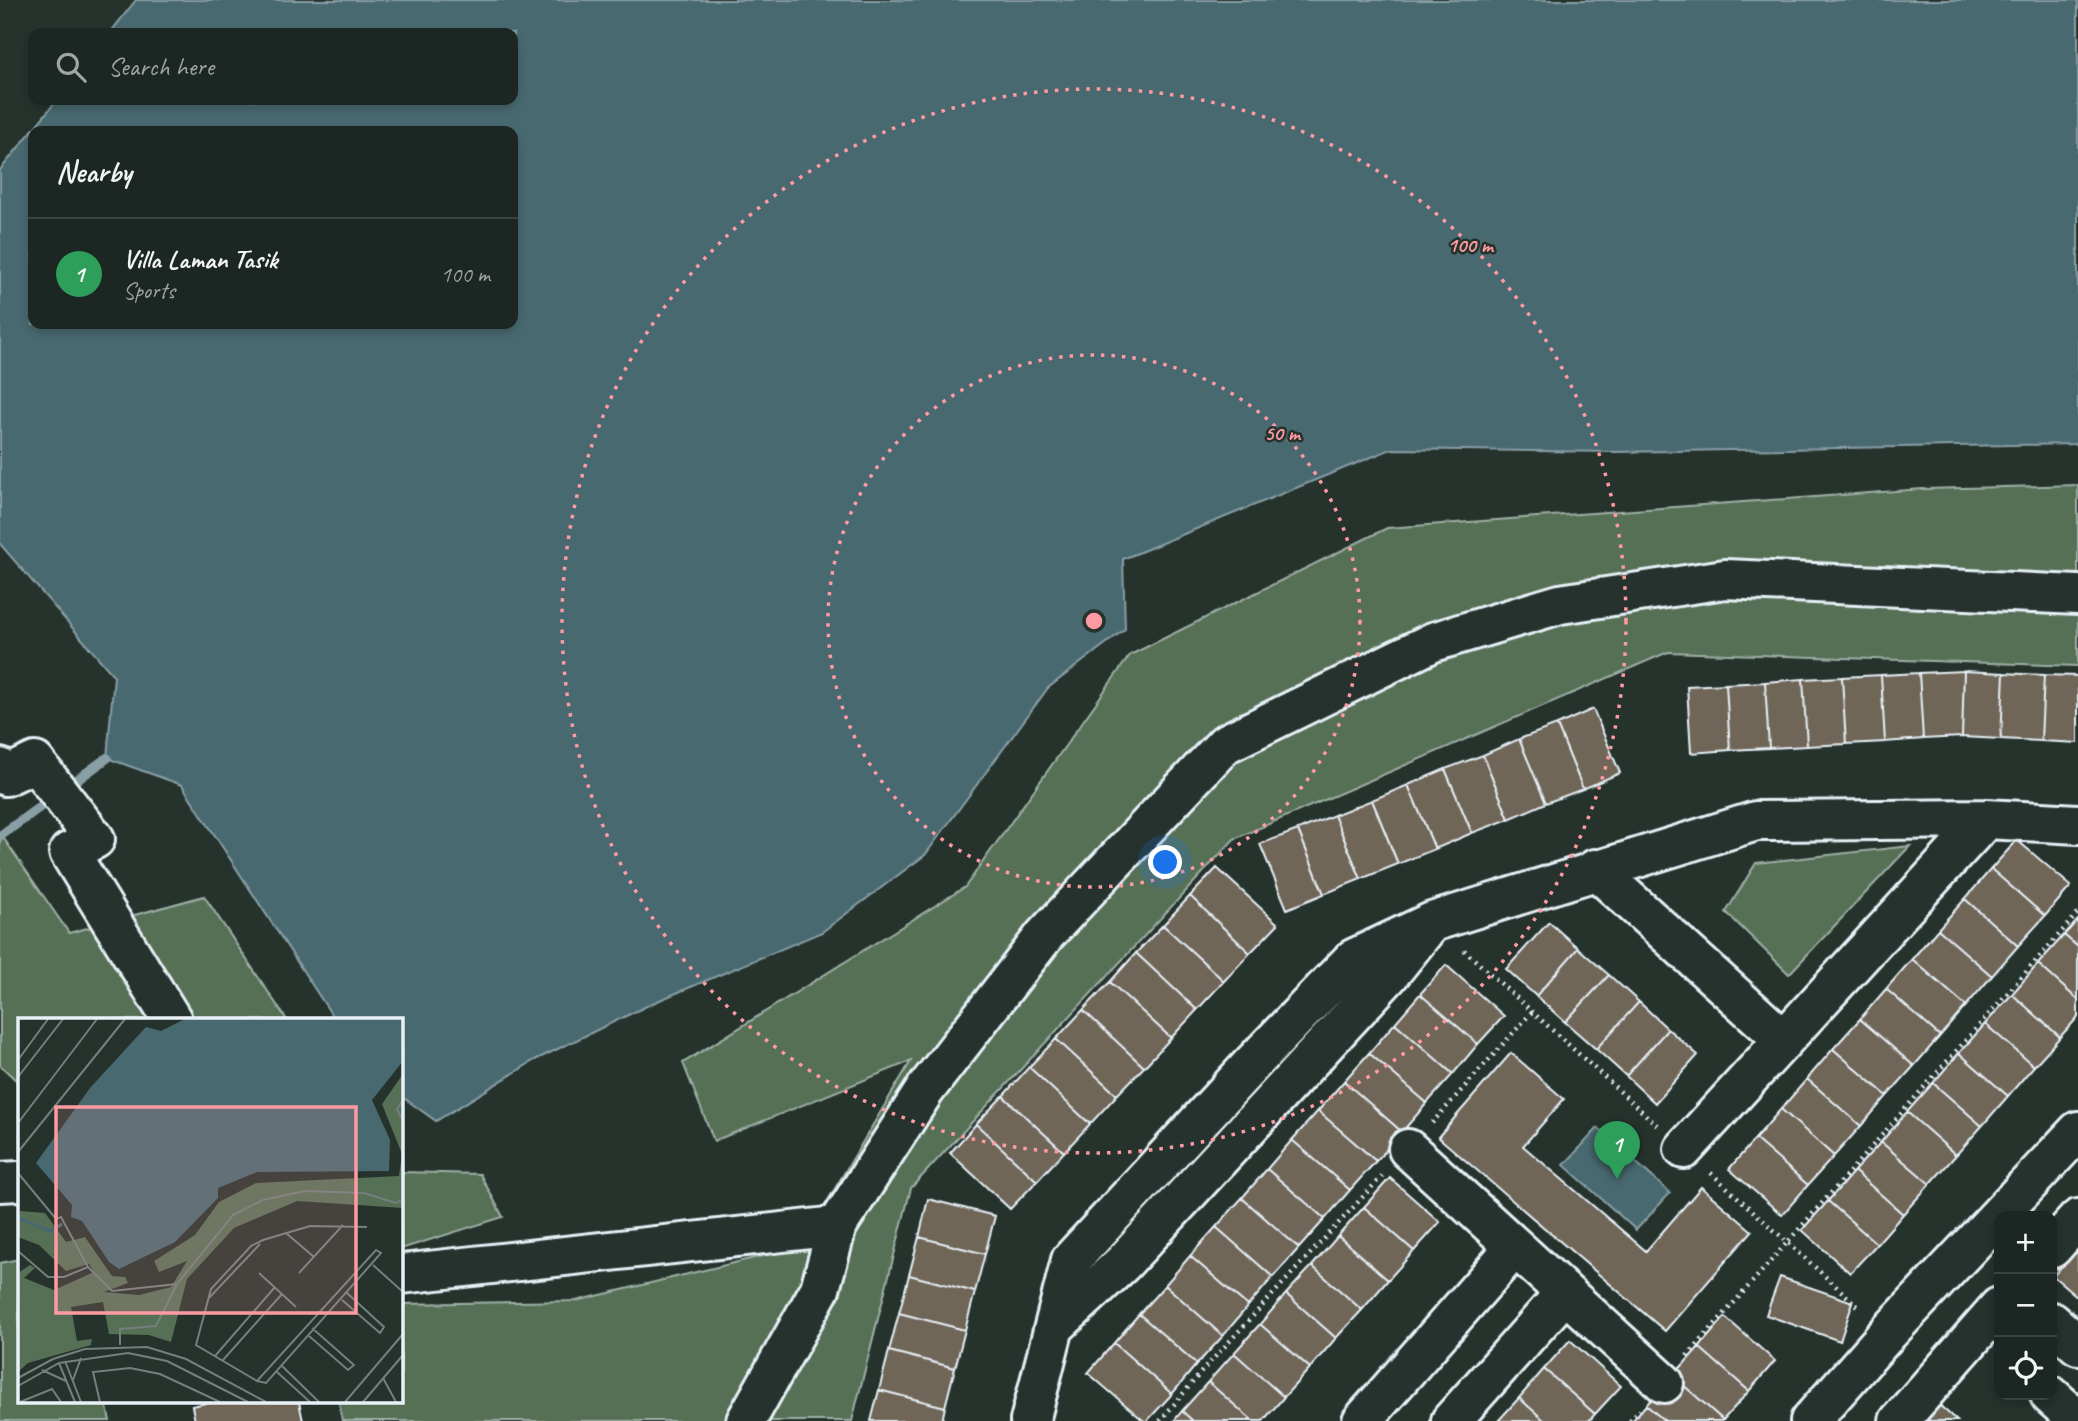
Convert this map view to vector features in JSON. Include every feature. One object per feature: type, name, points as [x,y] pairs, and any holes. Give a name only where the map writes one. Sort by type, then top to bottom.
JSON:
[{"type":"street","points":[[746,1421],[820,1289],[837,1226],[925,1090],[1045,935],[1225,744],[1433,642],[1560,604],[1725,579],[2078,595]]},
{"type":"street","points":[[18,765],[95,839],[69,852],[171,1018]]},
{"type":"street","points":[[1684,1149],[1986,819]]},
{"type":"street","points":[[1030,1421],[1054,1327],[1141,1243],[1389,975],[1432,922],[1756,821],[1986,819],[2078,824]]},
{"type":"street","points":[[1595,869],[1784,1040]]},
{"type":"street","points":[[1810,1421],[1888,1333],[2078,1132]]},
{"type":"street","points":[[1408,1149],[1664,1382]]},
{"type":"street","points":[[0,1182],[18,1181]]},
{"type":"street","points":[[2057,1242],[2078,1219]]},
{"type":"street","points":[[402,1273],[837,1226]]},
{"type":"street","points":[[1362,1421],[1515,1247]]},
{"type":"street","points":[[1451,1421],[1566,1293]]},
{"type":"street","points":[[2057,1327],[2078,1346]]},
{"type":"street","points":[[1899,1421],[1992,1329]]},
{"type":"street","points":[[2056,1400],[2078,1420]]},
{"type":"path","points":[[1630,1421],[2078,913]]},
{"type":"path","points":[[1160,1421],[1203,1370],[1532,1012]]},
{"type":"green space","points":[[2078,485],[2078,666],[1668,652],[1234,839],[911,1188],[852,1421],[342,1421],[339,1404],[402,1404],[402,1304],[576,1301],[800,1247],[911,1061],[714,1141],[683,1063],[965,887],[1130,655],[1387,528],[1923,489]]},
{"type":"green space","points":[[0,833],[69,933],[204,896],[286,1018],[18,1018],[18,1082],[0,1065]]},
{"type":"green space","points":[[1910,846],[1789,974],[1726,912],[1756,863]]},
{"type":"green space","points":[[402,1172],[480,1174],[503,1217],[402,1249]]},
{"type":"green space","points":[[18,1259],[18,1404],[106,1404],[110,1421],[0,1421],[0,1263]]},
{"type":"water","points":[[136,0],[2078,0],[2078,444],[1616,452],[1391,449],[1123,559],[1125,629],[1048,688],[925,855],[822,932],[655,1002],[535,1060],[436,1121],[402,1097],[402,1018],[334,1018],[182,785],[107,758],[114,676],[0,544],[0,170],[28,136],[28,329],[518,329],[518,126],[36,126],[53,105],[518,105],[518,28],[114,28]]},
{"type":"water","points":[[1598,1128],[1670,1193],[1636,1230],[1564,1165]]},
{"type":"building","points":[[1964,671],[1962,737],[1923,739],[1919,673]]},
{"type":"building","points":[[1964,671],[2004,673],[2001,739],[1962,737]]},
{"type":"building","points":[[1919,673],[1923,739],[1885,742],[1881,675]]},
{"type":"building","points":[[2004,673],[2044,675],[2041,741],[2001,739]]},
{"type":"building","points":[[1881,675],[1885,742],[1846,744],[1842,677]]},
{"type":"building","points":[[2044,675],[2078,676],[2078,743],[2041,741]]},
{"type":"building","points":[[1842,677],[1846,744],[1807,746],[1803,679]]},
{"type":"building","points":[[1803,679],[1807,746],[1769,748],[1765,682]]},
{"type":"building","points":[[1765,682],[1769,748],[1730,750],[1726,684]]},
{"type":"building","points":[[1726,684],[1730,750],[1691,753],[1687,686]]},
{"type":"building","points":[[1593,709],[1620,773],[1583,789],[1557,725]]},
{"type":"building","points":[[1557,725],[1583,789],[1546,803],[1519,739]]},
{"type":"building","points":[[1519,739],[1546,803],[1509,819],[1483,755]]},
{"type":"building","points":[[1483,755],[1509,819],[1472,833],[1445,769]]},
{"type":"building","points":[[1445,769],[1472,833],[1435,849],[1408,785]]},
{"type":"building","points":[[1408,785],[1435,849],[1398,864],[1372,800]]},
{"type":"building","points":[[1372,800],[1398,864],[1361,879],[1334,815]]},
{"type":"building","points":[[1334,815],[1361,879],[1324,894],[1298,830]]},
{"type":"building","points":[[1298,830],[1324,894],[1287,909],[1260,844]]},
{"type":"building","points":[[2017,840],[2071,886],[2045,916],[1991,869]]},
{"type":"building","points":[[1217,868],[1278,924],[1250,953],[1190,896]]},
{"type":"building","points":[[1991,869],[2045,916],[2018,946],[1965,899]]},
{"type":"building","points":[[1190,896],[1250,953],[1224,981],[1163,925]]},
{"type":"building","points":[[1965,899],[2018,946],[1992,976],[1938,929]]},
{"type":"building","points":[[2078,920],[2078,947],[2064,935]]},
{"type":"building","points":[[1549,922],[1578,948],[1536,996],[1506,969]]},
{"type":"building","points":[[1163,925],[1224,981],[1197,1010],[1136,953]]},
{"type":"building","points":[[1938,929],[1992,976],[1966,1006],[1912,959]]},
{"type":"building","points":[[2064,935],[2078,947],[2078,1000],[2038,964]]},
{"type":"building","points":[[1578,948],[1609,975],[1565,1022],[1536,996]]},
{"type":"building","points":[[1136,953],[1197,1010],[1171,1038],[1110,982]]},
{"type":"building","points":[[1912,959],[1966,1006],[1940,1036],[1886,989]]},
{"type":"building","points":[[2038,964],[2078,1000],[2078,1017],[2060,1037],[2012,994]]},
{"type":"building","points":[[1446,965],[1504,1016],[1478,1044],[1420,994]]},
{"type":"building","points":[[1609,975],[1639,1002],[1596,1049],[1565,1022]]},
{"type":"building","points":[[1110,982],[1171,1038],[1144,1067],[1083,1010]]},
{"type":"building","points":[[1886,989],[1940,1036],[1914,1066],[1860,1019]]},
{"type":"building","points":[[1420,994],[1478,1044],[1453,1074],[1395,1023]]},
{"type":"building","points":[[2012,994],[2060,1037],[2034,1066],[1985,1024]]},
{"type":"building","points":[[1639,1002],[1668,1029],[1626,1076],[1596,1049]]},
{"type":"building","points":[[1083,1010],[1144,1067],[1117,1095],[1056,1039]]},
{"type":"building","points":[[1860,1019],[1914,1066],[1887,1096],[1833,1049]]},
{"type":"building","points":[[1395,1023],[1453,1074],[1427,1103],[1369,1053]]},
{"type":"building","points":[[1985,1024],[2034,1066],[2008,1096],[1959,1053]]},
{"type":"building","points":[[1668,1029],[1698,1055],[1655,1103],[1626,1076]]},
{"type":"building","points":[[1056,1039],[1117,1095],[1090,1124],[1029,1067]]},
{"type":"building","points":[[1833,1049],[1887,1096],[1861,1126],[1807,1079]]},
{"type":"building","points":[[1369,1053],[1427,1103],[1402,1132],[1344,1081]]},
{"type":"building","points":[[1511,1053],[1564,1099],[1523,1146],[1646,1251],[1701,1187],[1752,1231],[1665,1331],[1438,1137]]},
{"type":"building","points":[[1959,1053],[2008,1096],[1982,1126],[1933,1083]]},
{"type":"building","points":[[1029,1067],[1090,1124],[1064,1152],[1003,1096]]},
{"type":"building","points":[[1807,1079],[1861,1126],[1834,1156],[1781,1109]]},
{"type":"building","points":[[1344,1081],[1402,1132],[1376,1161],[1318,1111]]},
{"type":"building","points":[[1933,1083],[1982,1126],[1956,1155],[1907,1112]]},
{"type":"building","points":[[1003,1096],[1064,1152],[1037,1181],[976,1124]]},
{"type":"building","points":[[1781,1109],[1834,1156],[1808,1185],[1755,1139]]},
{"type":"building","points":[[1318,1111],[1376,1161],[1350,1190],[1292,1140]]},
{"type":"building","points":[[1907,1112],[1956,1155],[1930,1184],[1881,1142]]},
{"type":"building","points":[[976,1124],[1037,1181],[1010,1209],[950,1153]]},
{"type":"building","points":[[1755,1139],[1808,1185],[1782,1215],[1729,1169]]},
{"type":"building","points":[[1292,1140],[1350,1190],[1325,1219],[1267,1169]]},
{"type":"building","points":[[1881,1142],[1930,1184],[1903,1214],[1854,1171]]},
{"type":"building","points":[[1267,1169],[1325,1219],[1299,1248],[1242,1198]]},
{"type":"building","points":[[1854,1171],[1903,1214],[1877,1244],[1828,1201]]},
{"type":"building","points":[[1390,1178],[1440,1222],[1414,1251],[1364,1207]]},
{"type":"building","points":[[1242,1198],[1299,1248],[1273,1277],[1216,1227]]},
{"type":"building","points":[[928,1199],[995,1216],[985,1254],[919,1237]]},
{"type":"building","points":[[1828,1201],[1877,1244],[1850,1273],[1802,1230]]},
{"type":"building","points":[[1364,1207],[1414,1251],[1388,1280],[1338,1236]]},
{"type":"building","points":[[1216,1227],[1273,1277],[1248,1306],[1190,1256]]},
{"type":"building","points":[[1338,1236],[1388,1280],[1362,1310],[1312,1266]]},
{"type":"building","points":[[919,1237],[985,1254],[975,1292],[909,1275]]},
{"type":"building","points":[[2078,1248],[2078,1297],[2057,1279],[2057,1272]]},
{"type":"building","points":[[1190,1256],[1248,1306],[1223,1336],[1165,1285]]},
{"type":"building","points":[[1312,1266],[1362,1310],[1336,1338],[1286,1294]]},
{"type":"building","points":[[909,1275],[975,1292],[965,1330],[899,1313]]},
{"type":"building","points":[[1780,1277],[1853,1302],[1840,1341],[1766,1315]]},
{"type":"building","points":[[1165,1285],[1223,1336],[1197,1364],[1139,1314]]},
{"type":"building","points":[[1286,1294],[1336,1338],[1310,1368],[1260,1324]]},
{"type":"building","points":[[899,1313],[965,1330],[955,1368],[889,1351]]},
{"type":"building","points":[[1139,1314],[1197,1364],[1172,1394],[1114,1343]]},
{"type":"building","points":[[1725,1317],[1775,1361],[1749,1391],[1699,1347]]},
{"type":"building","points":[[1260,1324],[1310,1368],[1284,1397],[1234,1353]]},
{"type":"building","points":[[1570,1340],[1621,1386],[1595,1414],[1544,1369]]},
{"type":"building","points":[[1114,1343],[1172,1394],[1147,1421],[1088,1373]]},
{"type":"building","points":[[1699,1347],[1749,1391],[1723,1420],[1673,1376]]},
{"type":"building","points":[[889,1351],[955,1368],[945,1407],[879,1390]]},
{"type":"building","points":[[1234,1353],[1284,1397],[1263,1421],[1253,1421],[1208,1382]]},
{"type":"building","points":[[1544,1369],[1595,1414],[1589,1421],[1545,1421],[1519,1398]]},
{"type":"building","points":[[1673,1376],[1723,1420],[1665,1421],[1646,1405]]},
{"type":"building","points":[[1208,1382],[1253,1421],[1193,1421],[1182,1411]]},
{"type":"building","points":[[879,1390],[945,1407],[942,1421],[871,1421]]},
{"type":"building","points":[[1519,1398],[1545,1421],[1498,1421]]},
{"type":"building","points":[[1937,1403],[1957,1421],[1921,1421]]},
{"type":"building","points":[[299,1404],[303,1421],[195,1421],[192,1406]]},
{"type":"building","points":[[1646,1405],[1665,1421],[1632,1421]]},
{"type":"building","points":[[1182,1411],[1193,1421],[1174,1421]]},
{"type":"waterway","points":[[0,836],[107,758]]},
{"type":"place","name":"Villa Laman Tasik","points":[[1617,1179]]}]
